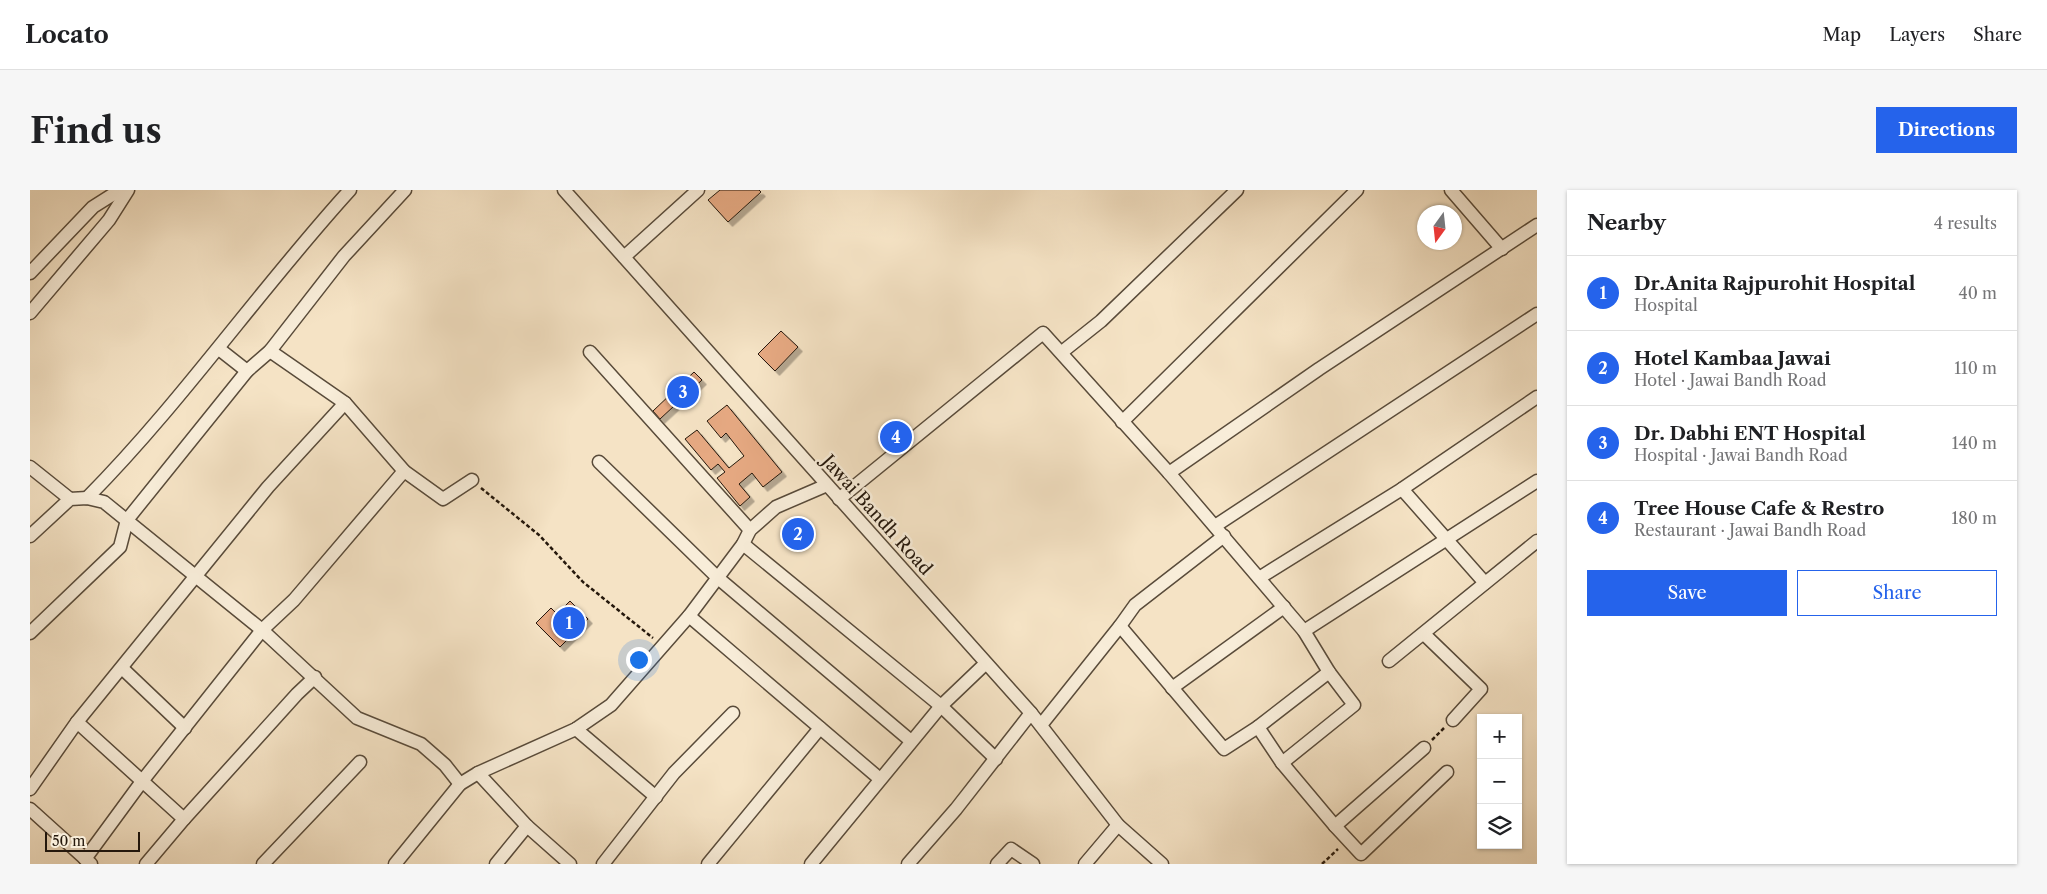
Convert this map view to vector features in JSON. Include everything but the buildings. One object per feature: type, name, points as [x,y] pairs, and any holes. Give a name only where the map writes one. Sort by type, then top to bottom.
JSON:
[{"type":"street","points":[[30,273],[93,207],[120,190]]},
{"type":"street","points":[[30,314],[109,220],[128,190]]},
{"type":"street","points":[[86,498],[112,472],[219,349],[306,238],[350,190]]},
{"type":"street","points":[[30,633],[120,547],[127,520],[247,370],[270,351],[344,256],[405,190]]},
{"type":"street","name":"Jawai Bandh Road","points":[[564,190],[1031,713],[1118,825],[1162,864]]},
{"type":"street","points":[[1062,352],[1101,322],[1237,190]]},
{"type":"street","points":[[1122,422],[1357,190]]},
{"type":"street","points":[[1451,190],[1502,249]]},
{"type":"street","points":[[624,257],[692,192]]},
{"type":"street","points":[[1169,473],[1318,369],[1537,226]]},
{"type":"street","points":[[1215,526],[1537,314]]},
{"type":"street","points":[[839,499],[1043,333],[1169,473],[1284,607],[1304,631],[1329,672],[1354,705],[1282,763]]},
{"type":"street","points":[[219,349],[247,370]]},
{"type":"street","points":[[270,351],[345,403],[404,471],[443,499],[472,480]]},
{"type":"street","points":[[590,352],[750,530]]},
{"type":"street","points":[[1259,578],[1402,489],[1537,397]]},
{"type":"street","points":[[30,789],[77,722],[123,669],[196,576],[268,488],[345,403]]},
{"type":"street","points":[[599,462],[718,578],[911,741]]},
{"type":"street","points":[[30,467],[70,499]]},
{"type":"street","points":[[30,809],[88,862],[143,780],[262,630],[294,600],[404,471]]},
{"type":"street","points":[[1304,631],[1537,481]]},
{"type":"street","points":[[395,864],[460,784],[478,773],[576,729],[611,705],[689,616],[743,544],[750,530],[776,507],[827,485]]},
{"type":"street","points":[[1402,489],[1485,583]]},
{"type":"street","points":[[30,536],[70,499],[86,498],[104,502],[262,630],[315,677],[357,718],[421,744],[445,765],[460,784]]},
{"type":"street","points":[[1041,725],[1135,605],[1224,536]]},
{"type":"street","points":[[1389,661],[1537,541]]},
{"type":"street","points":[[743,544],[941,706],[996,758]]},
{"type":"street","points":[[1172,688],[1284,607]]},
{"type":"street","points":[[689,616],[880,780]]},
{"type":"street","points":[[1120,626],[1224,749],[1258,728],[1329,672]]},
{"type":"street","points":[[1424,634],[1481,689],[1453,720]]},
{"type":"street","points":[[811,864],[941,706],[986,664]]},
{"type":"street","points":[[123,669],[185,728]]},
{"type":"street","points":[[146,864],[184,819],[297,694],[315,677]]},
{"type":"street","points":[[603,864],[674,773],[733,713]]},
{"type":"street","points":[[908,864],[1031,713]]},
{"type":"street","points":[[77,722],[184,819]]},
{"type":"street","points":[[708,864],[820,728]]},
{"type":"street","points":[[1258,728],[1282,763],[1361,854],[1447,772]]},
{"type":"street","points":[[576,729],[656,797]]},
{"type":"street","points":[[1335,826],[1424,748]]},
{"type":"street","points":[[263,864],[360,762]]},
{"type":"street","points":[[478,773],[527,826],[570,864]]},
{"type":"street","points":[[1085,864],[1118,825]]},
{"type":"street","points":[[496,864],[527,826]]},
{"type":"street","points":[[997,864],[1011,849],[1033,864]]},
{"type":"path","points":[[472,480],[539,535],[583,582],[663,646]]},
{"type":"path","points":[[1424,748],[1453,720]]},
{"type":"path","points":[[1322,864],[1349,839]]},
{"type":"place","name":"Dr. Dabhi ENT Hospital","points":[[683,392]]},
{"type":"place","name":"Tree House Cafe & Restro","points":[[896,437]]},
{"type":"place","name":"Hotel Kambaa Jawai","points":[[798,534]]},
{"type":"place","name":"Dr.Anita Rajpurohit Hospital","points":[[569,623]]}]
